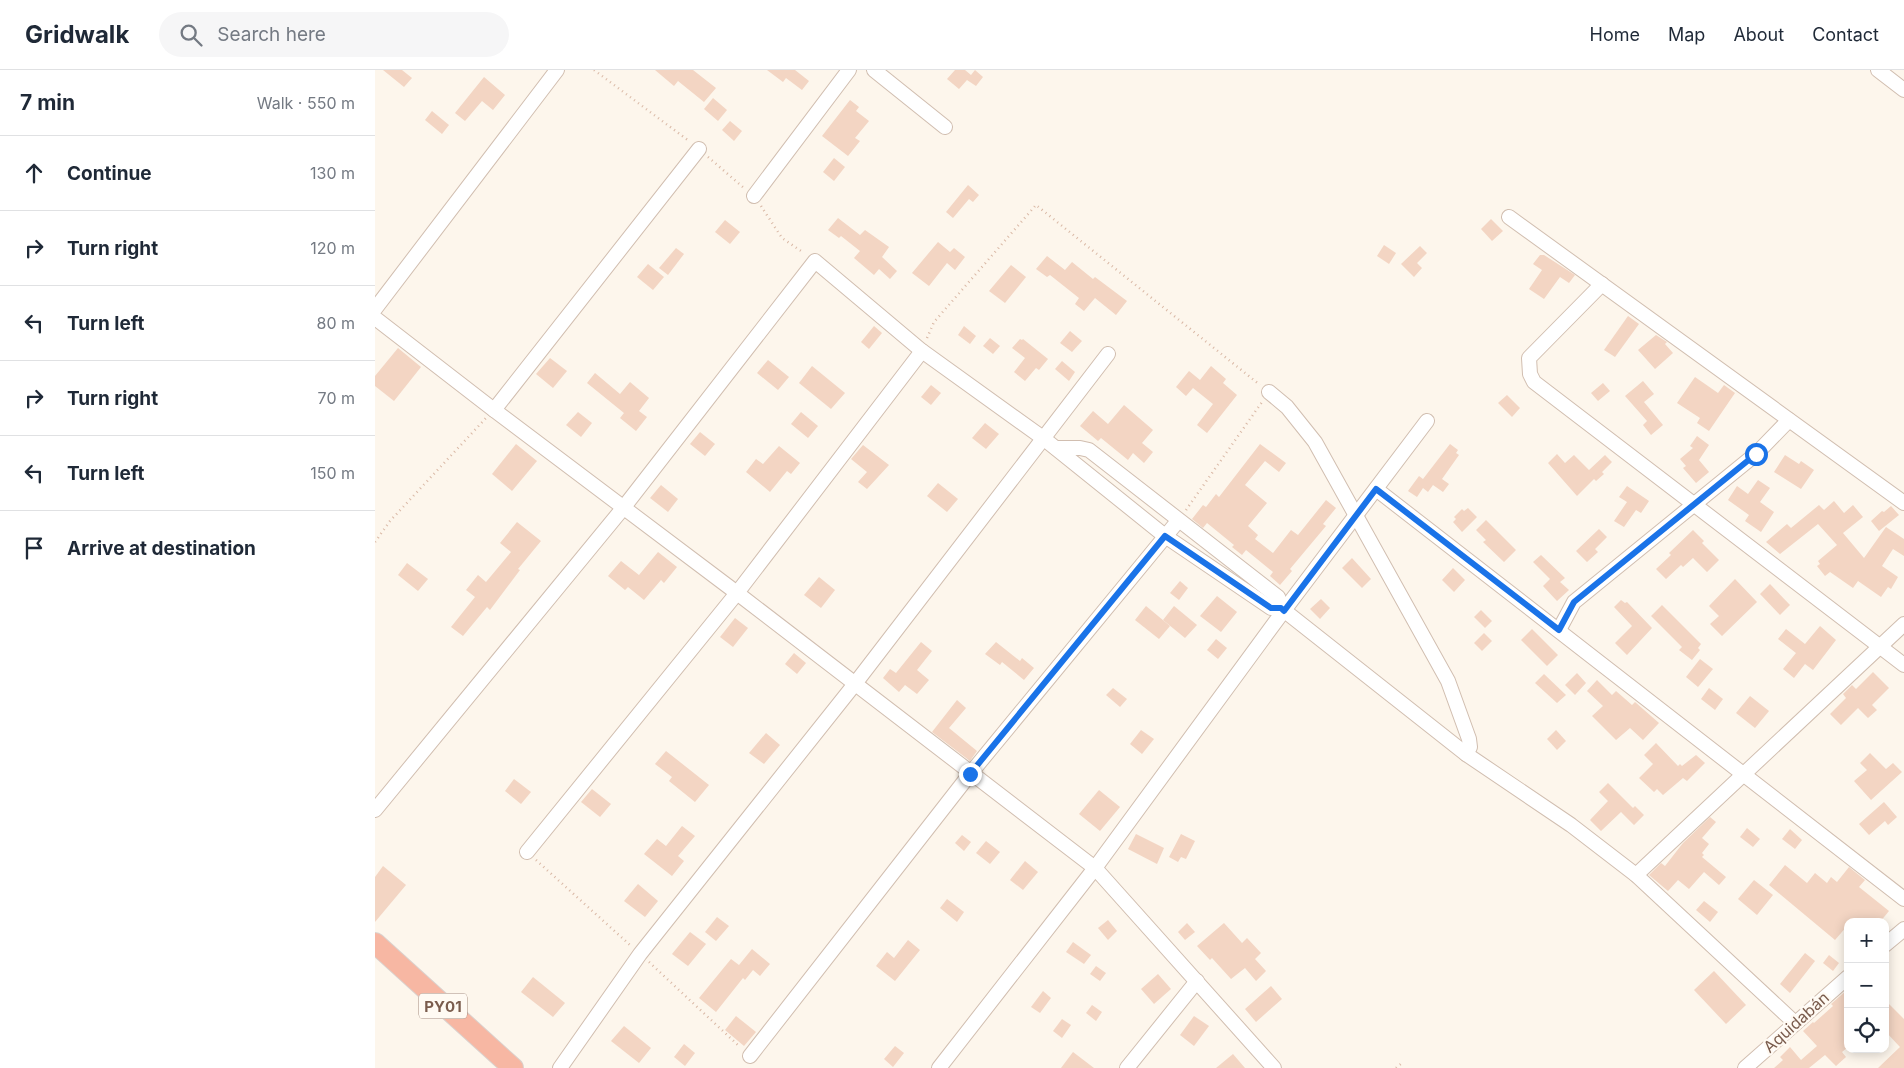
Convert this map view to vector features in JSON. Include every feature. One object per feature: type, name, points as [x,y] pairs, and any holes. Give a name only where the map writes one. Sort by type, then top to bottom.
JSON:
[{"type":"highway","name":"PY01","points":[[375,943],[513,1068]]},
{"type":"street","points":[[375,309],[557,70]]},
{"type":"street","points":[[754,196],[849,70]]},
{"type":"street","points":[[874,70],[945,127]]},
{"type":"street","points":[[1878,70],[1904,90]]},
{"type":"street","points":[[493,410],[699,149]]},
{"type":"street","points":[[1509,217],[1904,503]]},
{"type":"street","points":[[375,810],[624,507],[815,262],[922,350],[1043,438],[1165,536],[1271,608],[1282,610],[1466,754],[1571,825],[1636,875],[1794,1022]]},
{"type":"street","points":[[1602,284],[1529,358],[1530,374],[1535,382],[1904,665]]},
{"type":"street","points":[[375,318],[1095,868],[1274,1068]]},
{"type":"street","points":[[527,852],[737,593],[922,350]]},
{"type":"street","points":[[560,1068],[640,954],[854,685],[1107,354]]},
{"type":"street","points":[[1269,392],[1287,407],[1315,442],[1448,681],[1469,739],[1466,754]]},
{"type":"street","points":[[1559,630],[1574,602],[1756,454],[1789,420]]},
{"type":"street","points":[[939,1068],[1095,868],[1282,610],[1427,422]]},
{"type":"street","points":[[1056,448],[1089,450],[1278,597],[1282,610]]},
{"type":"street","points":[[1376,489],[1904,899]]},
{"type":"street","points":[[750,1056],[970,774],[1178,521]]},
{"type":"street","points":[[1636,875],[1904,624]]},
{"type":"street","points":[[1889,942],[1904,929]]},
{"type":"street","name":"Aquidabán","points":[[1745,1068],[1794,1022],[1844,980]]},
{"type":"street","points":[[1127,1068],[1197,981]]},
{"type":"path","points":[[593,70],[699,149],[754,196],[782,238],[815,262]]},
{"type":"path","points":[[922,350],[935,322],[1036,205],[1269,392],[1178,521]]},
{"type":"path","points":[[375,542],[390,521],[493,410]]},
{"type":"path","points":[[1396,1068],[1402,1063]]},
{"type":"building","points":[[383,70],[402,70],[412,78],[404,87]]},
{"type":"building","points":[[655,70],[693,70],[716,88],[704,102],[678,81],[674,86]]},
{"type":"building","points":[[767,70],[795,70],[809,81],[802,90],[786,78],[783,82]]},
{"type":"building","points":[[955,70],[965,70],[971,75],[975,70],[983,77],[976,86],[967,80],[959,89],[947,79]]},
{"type":"building","points":[[484,77],[505,95],[493,110],[482,101],[465,121],[455,113]]},
{"type":"building","points":[[713,98],[727,110],[718,121],[704,109]]},
{"type":"building","points":[[850,100],[859,107],[856,111],[869,121],[855,138],[860,141],[848,156],[822,136]]},
{"type":"building","points":[[432,111],[449,125],[442,134],[425,120]]},
{"type":"building","points":[[730,121],[742,131],[734,141],[722,130]]},
{"type":"building","points":[[834,158],[845,167],[834,181],[823,172]]},
{"type":"building","points":[[968,185],[979,195],[973,202],[969,199],[953,218],[946,212]]},
{"type":"building","points":[[838,218],[860,235],[865,230],[889,247],[882,257],[897,271],[890,279],[879,269],[874,275],[854,258],[860,251],[841,236],[839,238],[828,230]]},
{"type":"building","points":[[1491,219],[1503,231],[1492,241],[1481,229]]},
{"type":"building","points":[[725,220],[740,232],[730,244],[715,232]]},
{"type":"building","points":[[938,242],[950,252],[954,248],[965,257],[955,270],[947,263],[929,286],[912,273]]},
{"type":"building","points":[[1384,245],[1396,253],[1389,264],[1377,256]]},
{"type":"building","points":[[1420,246],[1427,253],[1417,263],[1422,268],[1414,277],[1401,264]]},
{"type":"building","points":[[676,248],[684,254],[668,275],[659,268]]},
{"type":"building","points":[[1540,255],[1544,255],[1575,275],[1569,283],[1560,277],[1544,299],[1529,289],[1542,270],[1533,264]]},
{"type":"building","points":[[1047,256],[1065,270],[1072,262],[1093,279],[1095,277],[1127,301],[1116,315],[1095,298],[1084,311],[1075,304],[1079,298],[1050,275],[1047,277],[1036,269]]},
{"type":"building","points":[[648,264],[664,277],[653,290],[637,277]]},
{"type":"building","points":[[1011,265],[1026,277],[1005,303],[989,291]]},
{"type":"building","points":[[1628,316],[1639,324],[1615,357],[1604,350]]},
{"type":"building","points":[[874,326],[882,333],[869,349],[861,342]]},
{"type":"building","points":[[964,326],[976,336],[970,344],[958,335]]},
{"type":"building","points":[[1070,331],[1082,341],[1072,352],[1060,343]]},
{"type":"building","points":[[1656,335],[1667,342],[1665,344],[1673,353],[1655,369],[1638,350]]},
{"type":"building","points":[[990,338],[1000,346],[993,354],[983,346]]},
{"type":"building","points":[[1020,339],[1023,339],[1048,359],[1039,370],[1036,368],[1025,381],[1014,372],[1025,358],[1012,348]]},
{"type":"building","points":[[398,348],[421,367],[394,401],[375,386],[375,376]]},
{"type":"building","points":[[550,358],[567,371],[553,388],[536,374]]},
{"type":"building","points":[[768,360],[789,377],[778,390],[757,373]]},
{"type":"building","points":[[1062,361],[1075,372],[1069,381],[1055,369]]},
{"type":"building","points":[[812,366],[845,393],[831,409],[799,383]]},
{"type":"building","points":[[1211,366],[1226,379],[1223,383],[1237,395],[1207,433],[1197,425],[1213,404],[1193,388],[1186,396],[1176,387],[1189,371],[1200,380]]},
{"type":"building","points":[[595,373],[620,394],[630,382],[649,398],[639,411],[647,417],[636,431],[620,418],[624,413],[587,383]]},
{"type":"building","points":[[1695,377],[1718,393],[1724,385],[1735,393],[1709,431],[1697,423],[1700,418],[1677,403]]},
{"type":"building","points":[[1643,381],[1654,394],[1644,402],[1663,425],[1651,435],[1643,425],[1647,421],[1625,396]]},
{"type":"building","points":[[1603,383],[1610,391],[1598,401],[1591,393]]},
{"type":"building","points":[[931,385],[941,393],[931,405],[921,397]]},
{"type":"building","points":[[1507,395],[1520,408],[1512,417],[1498,403]]},
{"type":"building","points":[[1124,405],[1153,430],[1142,443],[1153,452],[1144,463],[1133,453],[1128,460],[1101,438],[1098,441],[1080,426],[1093,411],[1108,424]]},
{"type":"building","points":[[578,412],[592,423],[581,437],[566,425]]},
{"type":"building","points":[[801,412],[818,426],[808,438],[791,424]]},
{"type":"building","points":[[985,423],[999,434],[986,449],[972,438]]},
{"type":"building","points":[[700,432],[715,444],[705,456],[690,444]]},
{"type":"building","points":[[1697,436],[1709,445],[1699,460],[1709,472],[1696,483],[1683,468],[1686,466],[1680,459],[1693,448],[1690,446]]},
{"type":"building","points":[[516,444],[537,461],[512,491],[492,474]]},
{"type":"building","points":[[1260,444],[1286,463],[1279,472],[1265,461],[1245,485],[1267,503],[1248,526],[1258,535],[1255,539],[1273,553],[1291,530],[1298,535],[1326,500],[1336,508],[1323,524],[1326,526],[1290,569],[1292,571],[1280,585],[1270,576],[1273,572],[1246,550],[1242,555],[1232,547],[1234,545],[1207,523],[1203,528],[1192,519],[1203,505],[1206,507],[1216,494],[1219,497]]},
{"type":"building","points":[[1450,444],[1458,450],[1456,453],[1459,455],[1442,479],[1449,484],[1443,492],[1433,485],[1428,492],[1423,488],[1417,497],[1408,491],[1419,476],[1423,479]]},
{"type":"building","points":[[863,445],[889,465],[867,489],[858,482],[867,472],[851,459]]},
{"type":"building","points":[[779,446],[800,463],[791,474],[787,471],[770,492],[746,472],[756,459],[763,464]]},
{"type":"building","points":[[1557,454],[1565,463],[1574,455],[1589,470],[1605,455],[1612,462],[1602,472],[1604,474],[1596,481],[1594,479],[1577,496],[1548,463]]},
{"type":"building","points":[[1785,455],[1799,464],[1801,461],[1814,470],[1801,489],[1774,472]]},
{"type":"building","points":[[1758,480],[1770,488],[1760,502],[1774,512],[1761,532],[1745,521],[1749,515],[1728,500],[1737,486],[1748,494]]},
{"type":"building","points":[[938,483],[958,499],[947,512],[927,496]]},
{"type":"building","points":[[661,485],[678,499],[668,512],[650,498]]},
{"type":"building","points":[[1627,486],[1649,501],[1641,513],[1636,510],[1624,527],[1614,521],[1627,502],[1619,497]]},
{"type":"building","points":[[1834,501],[1844,513],[1853,505],[1863,517],[1843,533],[1864,558],[1886,527],[1904,539],[1904,556],[1893,549],[1882,566],[1898,577],[1891,589],[1888,587],[1881,597],[1858,581],[1853,588],[1830,572],[1825,576],[1817,566],[1820,564],[1818,561],[1837,545],[1818,524],[1780,554],[1766,542],[1787,524],[1791,528],[1819,505],[1824,510]]},
{"type":"building","points":[[1891,506],[1899,515],[1879,531],[1871,521]]},
{"type":"building","points":[[1468,508],[1477,517],[1462,532],[1453,522],[1456,519],[1454,517],[1462,509],[1464,511]]},
{"type":"building","points":[[1486,520],[1516,550],[1504,562],[1483,542],[1486,540],[1476,530]]},
{"type":"building","points":[[517,522],[541,541],[518,569],[520,570],[490,610],[487,607],[463,636],[451,627],[475,597],[466,590],[478,575],[486,582],[511,552],[500,543]]},
{"type":"building","points":[[1599,529],[1607,537],[1595,549],[1598,552],[1587,562],[1576,551]]},
{"type":"building","points":[[1693,530],[1704,541],[1702,543],[1719,560],[1707,572],[1693,558],[1683,567],[1681,565],[1666,579],[1656,569],[1671,555],[1669,553]]},
{"type":"building","points":[[658,552],[677,567],[664,583],[661,580],[644,600],[628,587],[625,590],[608,576],[621,561],[639,575]]},
{"type":"building","points":[[1541,555],[1565,578],[1560,582],[1569,590],[1557,601],[1543,586],[1550,579],[1533,562]]},
{"type":"building","points":[[1352,558],[1371,579],[1362,588],[1342,568]]},
{"type":"building","points":[[407,563],[428,579],[418,591],[398,575]]},
{"type":"building","points":[[1453,568],[1465,580],[1454,592],[1442,580]]},
{"type":"building","points":[[819,577],[835,590],[821,608],[804,595]]},
{"type":"building","points":[[1735,579],[1757,602],[1722,636],[1710,624],[1719,616],[1709,606]]},
{"type":"building","points":[[1180,581],[1188,588],[1179,600],[1170,593]]},
{"type":"building","points":[[1770,584],[1790,605],[1780,615],[1760,594]]},
{"type":"building","points":[[1217,596],[1237,612],[1221,632],[1200,616]]},
{"type":"building","points":[[1321,599],[1330,608],[1320,619],[1310,609]]},
{"type":"building","points":[[1621,600],[1625,603],[1627,602],[1652,628],[1627,655],[1615,643],[1632,626],[1614,607]]},
{"type":"building","points":[[1662,605],[1701,644],[1698,648],[1700,650],[1692,660],[1679,650],[1682,647],[1651,616]]},
{"type":"building","points":[[1146,606],[1170,626],[1159,639],[1135,620]]},
{"type":"building","points":[[1174,606],[1197,625],[1185,638],[1163,620]]},
{"type":"building","points":[[1481,610],[1492,621],[1485,628],[1474,617]]},
{"type":"building","points":[[735,618],[748,628],[733,647],[720,637]]},
{"type":"building","points":[[1820,626],[1836,640],[1813,670],[1805,664],[1794,678],[1783,669],[1796,653],[1778,639],[1786,629],[1805,644]]},
{"type":"building","points":[[1532,629],[1558,655],[1547,666],[1521,640]]},
{"type":"building","points":[[1484,633],[1492,641],[1482,651],[1474,643]]},
{"type":"building","points":[[1216,639],[1227,648],[1218,659],[1207,650]]},
{"type":"building","points":[[921,642],[932,651],[917,670],[929,680],[917,694],[905,685],[899,692],[883,678],[890,669],[896,673]]},
{"type":"building","points":[[996,642],[1020,661],[1022,658],[1034,668],[1024,680],[1002,662],[1000,665],[985,654]]},
{"type":"building","points":[[794,653],[806,663],[797,674],[785,664]]},
{"type":"building","points":[[1700,659],[1713,669],[1698,687],[1686,677]]},
{"type":"building","points":[[1873,672],[1889,688],[1872,705],[1877,710],[1868,718],[1858,708],[1841,725],[1830,714],[1846,698],[1843,694],[1852,685],[1856,689]]},
{"type":"building","points":[[1577,673],[1586,683],[1575,695],[1565,685]]},
{"type":"building","points":[[1544,674],[1566,695],[1557,703],[1535,683]]},
{"type":"building","points":[[1597,680],[1612,695],[1616,691],[1632,705],[1635,702],[1659,723],[1643,740],[1630,728],[1616,740],[1592,716],[1603,706],[1587,691]]},
{"type":"building","points":[[1113,688],[1127,699],[1120,707],[1106,695]]},
{"type":"building","points":[[1709,688],[1723,699],[1715,710],[1701,699]]},
{"type":"building","points":[[1750,696],[1769,711],[1755,728],[1736,713]]},
{"type":"building","points":[[957,700],[966,708],[949,728],[977,751],[970,761],[932,732]]},
{"type":"building","points":[[1141,730],[1154,739],[1142,754],[1130,744]]},
{"type":"building","points":[[1556,730],[1566,741],[1557,750],[1547,739]]},
{"type":"building","points":[[766,733],[780,745],[764,764],[749,753]]},
{"type":"building","points":[[1656,743],[1678,766],[1680,764],[1682,766],[1696,755],[1705,763],[1687,781],[1683,778],[1663,795],[1657,789],[1654,792],[1639,778],[1653,764],[1644,755]]},
{"type":"building","points":[[666,751],[709,785],[695,802],[669,781],[672,777],[655,764]]},
{"type":"building","points":[[1870,753],[1886,769],[1893,763],[1902,772],[1871,800],[1854,781],[1867,770],[1860,763]]},
{"type":"building","points":[[514,779],[531,792],[521,804],[505,791]]},
{"type":"building","points":[[1608,783],[1633,808],[1635,806],[1644,815],[1634,825],[1621,812],[1601,831],[1590,820],[1608,801],[1599,792]]},
{"type":"building","points":[[592,789],[611,804],[600,817],[581,802]]},
{"type":"building","points":[[1099,790],[1120,807],[1100,831],[1079,814]]},
{"type":"building","points":[[1884,802],[1897,817],[1888,825],[1885,821],[1869,835],[1859,824]]},
{"type":"building","points":[[1710,817],[1716,822],[1702,838],[1709,844],[1702,853],[1704,855],[1702,857],[1726,877],[1719,885],[1704,872],[1689,889],[1678,880],[1668,891],[1649,875],[1661,863],[1665,866],[1683,843]]},
{"type":"building","points":[[682,826],[695,836],[678,856],[684,861],[672,876],[644,854],[657,839],[666,846]]},
{"type":"building","points":[[1747,828],[1760,839],[1753,847],[1740,837]]},
{"type":"building","points":[[1790,829],[1802,840],[1795,849],[1782,839]]},
{"type":"building","points":[[1136,834],[1164,848],[1157,864],[1128,849]]},
{"type":"building","points":[[1181,834],[1195,841],[1186,859],[1181,857],[1178,862],[1169,857]]},
{"type":"building","points":[[962,835],[971,842],[964,851],[955,843]]},
{"type":"building","points":[[986,841],[1000,852],[990,864],[976,853]]},
{"type":"building","points":[[1025,861],[1038,872],[1023,890],[1010,880]]},
{"type":"building","points":[[1785,865],[1807,883],[1815,873],[1827,883],[1831,877],[1837,882],[1849,867],[1865,880],[1859,887],[1889,911],[1883,918],[1844,918],[1844,930],[1835,940],[1769,885]]},
{"type":"building","points":[[383,866],[406,885],[375,922],[375,877]]},
{"type":"building","points":[[1754,880],[1773,895],[1757,915],[1738,899]]},
{"type":"building","points":[[638,884],[658,901],[645,917],[624,901]]},
{"type":"building","points":[[947,899],[964,912],[957,922],[940,908]]},
{"type":"building","points":[[1704,901],[1718,912],[1710,922],[1696,910]]},
{"type":"building","points":[[717,917],[729,926],[716,941],[705,932]]},
{"type":"building","points":[[1108,920],[1117,931],[1108,940],[1098,928]]},
{"type":"building","points":[[1187,923],[1195,932],[1185,940],[1178,932]]},
{"type":"building","points":[[1224,923],[1242,943],[1247,938],[1261,953],[1255,959],[1266,971],[1256,981],[1245,968],[1231,979],[1212,958],[1210,960],[1197,946]]},
{"type":"building","points":[[690,932],[706,944],[688,966],[672,954]]},
{"type":"building","points":[[908,940],[920,950],[895,981],[876,966],[887,952],[894,958]]},
{"type":"building","points":[[1073,942],[1091,955],[1084,964],[1066,952]]},
{"type":"building","points":[[752,949],[770,964],[760,976],[753,970],[745,980],[743,978],[716,1012],[699,998],[731,959],[739,965]]},
{"type":"building","points":[[1805,953],[1815,961],[1790,993],[1780,984]]},
{"type":"building","points":[[1829,955],[1839,963],[1833,971],[1823,963]]},
{"type":"building","points":[[1096,966],[1106,973],[1100,981],[1090,974]]},
{"type":"building","points":[[1714,971],[1746,1005],[1726,1024],[1694,990]]},
{"type":"building","points":[[1158,974],[1171,989],[1154,1004],[1141,989]]},
{"type":"building","points":[[533,977],[565,1003],[553,1017],[521,992]]},
{"type":"building","points":[[1271,986],[1282,999],[1256,1022],[1245,1009]]},
{"type":"building","points":[[1043,991],[1051,998],[1040,1013],[1031,1007]]},
{"type":"building","points":[[1844,993],[1844,1050],[1842,1052],[1846,1057],[1836,1066],[1825,1055],[1809,1068],[1774,1068],[1783,1060],[1780,1057],[1790,1047],[1801,1060],[1817,1046],[1803,1031],[1833,1006],[1831,1004]]},
{"type":"building","points":[[1889,1004],[1904,1019],[1904,1068],[1878,1068],[1900,1047],[1889,1035]]},
{"type":"building","points":[[1092,1005],[1102,1012],[1096,1021],[1086,1013]]},
{"type":"building","points":[[736,1016],[756,1032],[744,1046],[725,1030]]},
{"type":"building","points":[[1194,1016],[1209,1026],[1194,1046],[1180,1035]]},
{"type":"building","points":[[1062,1019],[1071,1025],[1062,1038],[1053,1031]]},
{"type":"building","points":[[624,1026],[651,1048],[639,1063],[611,1041]]},
{"type":"building","points":[[684,1044],[695,1053],[685,1066],[674,1057]]},
{"type":"building","points":[[895,1046],[904,1053],[893,1067],[884,1059]]},
{"type":"building","points":[[1073,1052],[1094,1068],[1061,1068]]},
{"type":"building","points":[[1233,1054],[1245,1068],[1216,1068]]},
{"type":"route","points":[[970,774],[1165,536],[1271,608],[1281,608],[1284,611],[1376,489],[1559,630],[1574,602],[1756,454]]}]
